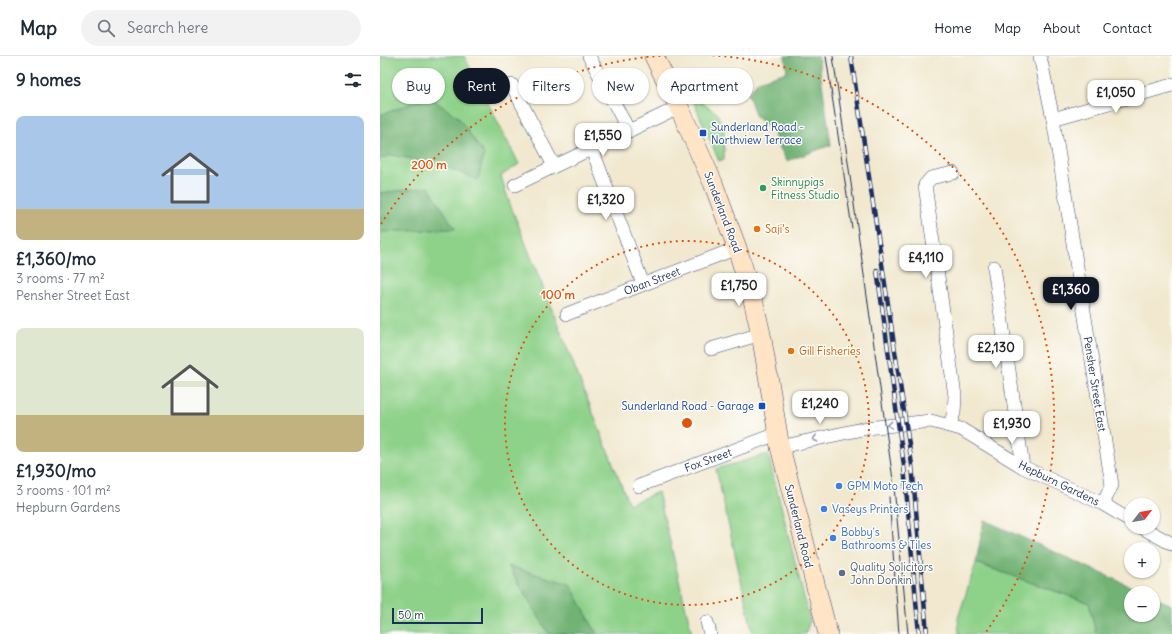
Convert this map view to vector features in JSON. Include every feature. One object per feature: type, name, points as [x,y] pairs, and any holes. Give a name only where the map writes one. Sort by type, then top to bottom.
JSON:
[{"type":"main road","name":"Sunderland Road","points":[[654,56],[713,183],[737,248],[753,300],[761,334],[778,441],[828,634]]},
{"type":"street","points":[[589,56],[629,131]]},
{"type":"street","name":"Pensher Street East","points":[[1040,56],[1053,119],[1112,485],[1103,504]]},
{"type":"street","points":[[512,85],[554,166]]},
{"type":"street","points":[[1053,119],[1172,85]]},
{"type":"street","points":[[515,185],[679,107]]},
{"type":"street","points":[[592,149],[643,284]]},
{"type":"street","points":[[949,426],[954,413],[955,396],[925,185],[931,178],[953,173]]},
{"type":"street","name":"Oban Street","points":[[567,314],[737,248]]},
{"type":"street","points":[[994,267],[1023,467]]},
{"type":"street","points":[[711,349],[761,334]]},
{"type":"street","name":"Hepburn Gardens","points":[[778,441],[867,428],[931,421],[961,429],[1023,467],[1103,504],[1124,517]]},
{"type":"street","name":"Fox Street","points":[[639,486],[778,441]]},
{"type":"street","points":[[1154,534],[1172,544]]},
{"type":"green space","points":[[380,56],[464,56],[470,68],[453,68],[453,104],[488,104],[519,164],[501,176],[508,199],[629,504],[658,492],[692,634],[380,634]]},
{"type":"green space","points":[[785,56],[818,56],[831,145],[787,161],[776,141],[773,129],[756,117],[751,104],[753,104],[753,88],[758,81],[787,72]]},
{"type":"green space","points":[[410,104],[439,104],[458,117],[484,154],[478,180],[441,165],[392,155],[380,159],[380,115]]},
{"type":"green space","points":[[694,104],[703,104],[717,113],[724,130],[724,159],[719,161]]},
{"type":"green space","points":[[429,187],[455,229],[380,232],[380,193]]},
{"type":"green space","points":[[768,454],[810,621],[805,634],[753,634],[716,469]]},
{"type":"green space","points":[[984,520],[1130,586],[1124,586],[1124,622],[1160,622],[1160,600],[1172,605],[1172,634],[1096,634],[1089,603],[976,563]]},
{"type":"green space","points":[[976,563],[1089,603],[1096,634],[959,634],[958,618]]},
{"type":"green space","points":[[508,566],[570,584],[597,634],[549,634]]},
{"type":"tram line","points":[[826,56],[852,228]]},
{"type":"tram line","points":[[833,56],[894,487],[908,634]]},
{"type":"tram line","points":[[889,497],[899,634]]},
{"type":"railway","points":[[851,56],[912,465],[927,634]]},
{"type":"railway","points":[[877,270],[904,466],[919,634]]},
{"type":"place","name":"Sunderland Road - Northview Terrace","points":[[703,133]]},
{"type":"place","name":"Skinnypigs Fitness Studio","points":[[763,188]]},
{"type":"place","name":"Saji’s","points":[[757,229]]},
{"type":"place","name":"Gill Fisheries","points":[[791,351]]},
{"type":"place","name":"Sunderland Road - Garage","points":[[762,406]]},
{"type":"place","name":"GPM Moto Tech","points":[[839,486]]},
{"type":"place","name":"Vaseys Printers","points":[[824,509]]},
{"type":"place","name":"Bobby's Bathrooms & Tiles","points":[[833,538]]},
{"type":"place","name":"Quality Solicitors John Donkin","points":[[842,573]]}]
